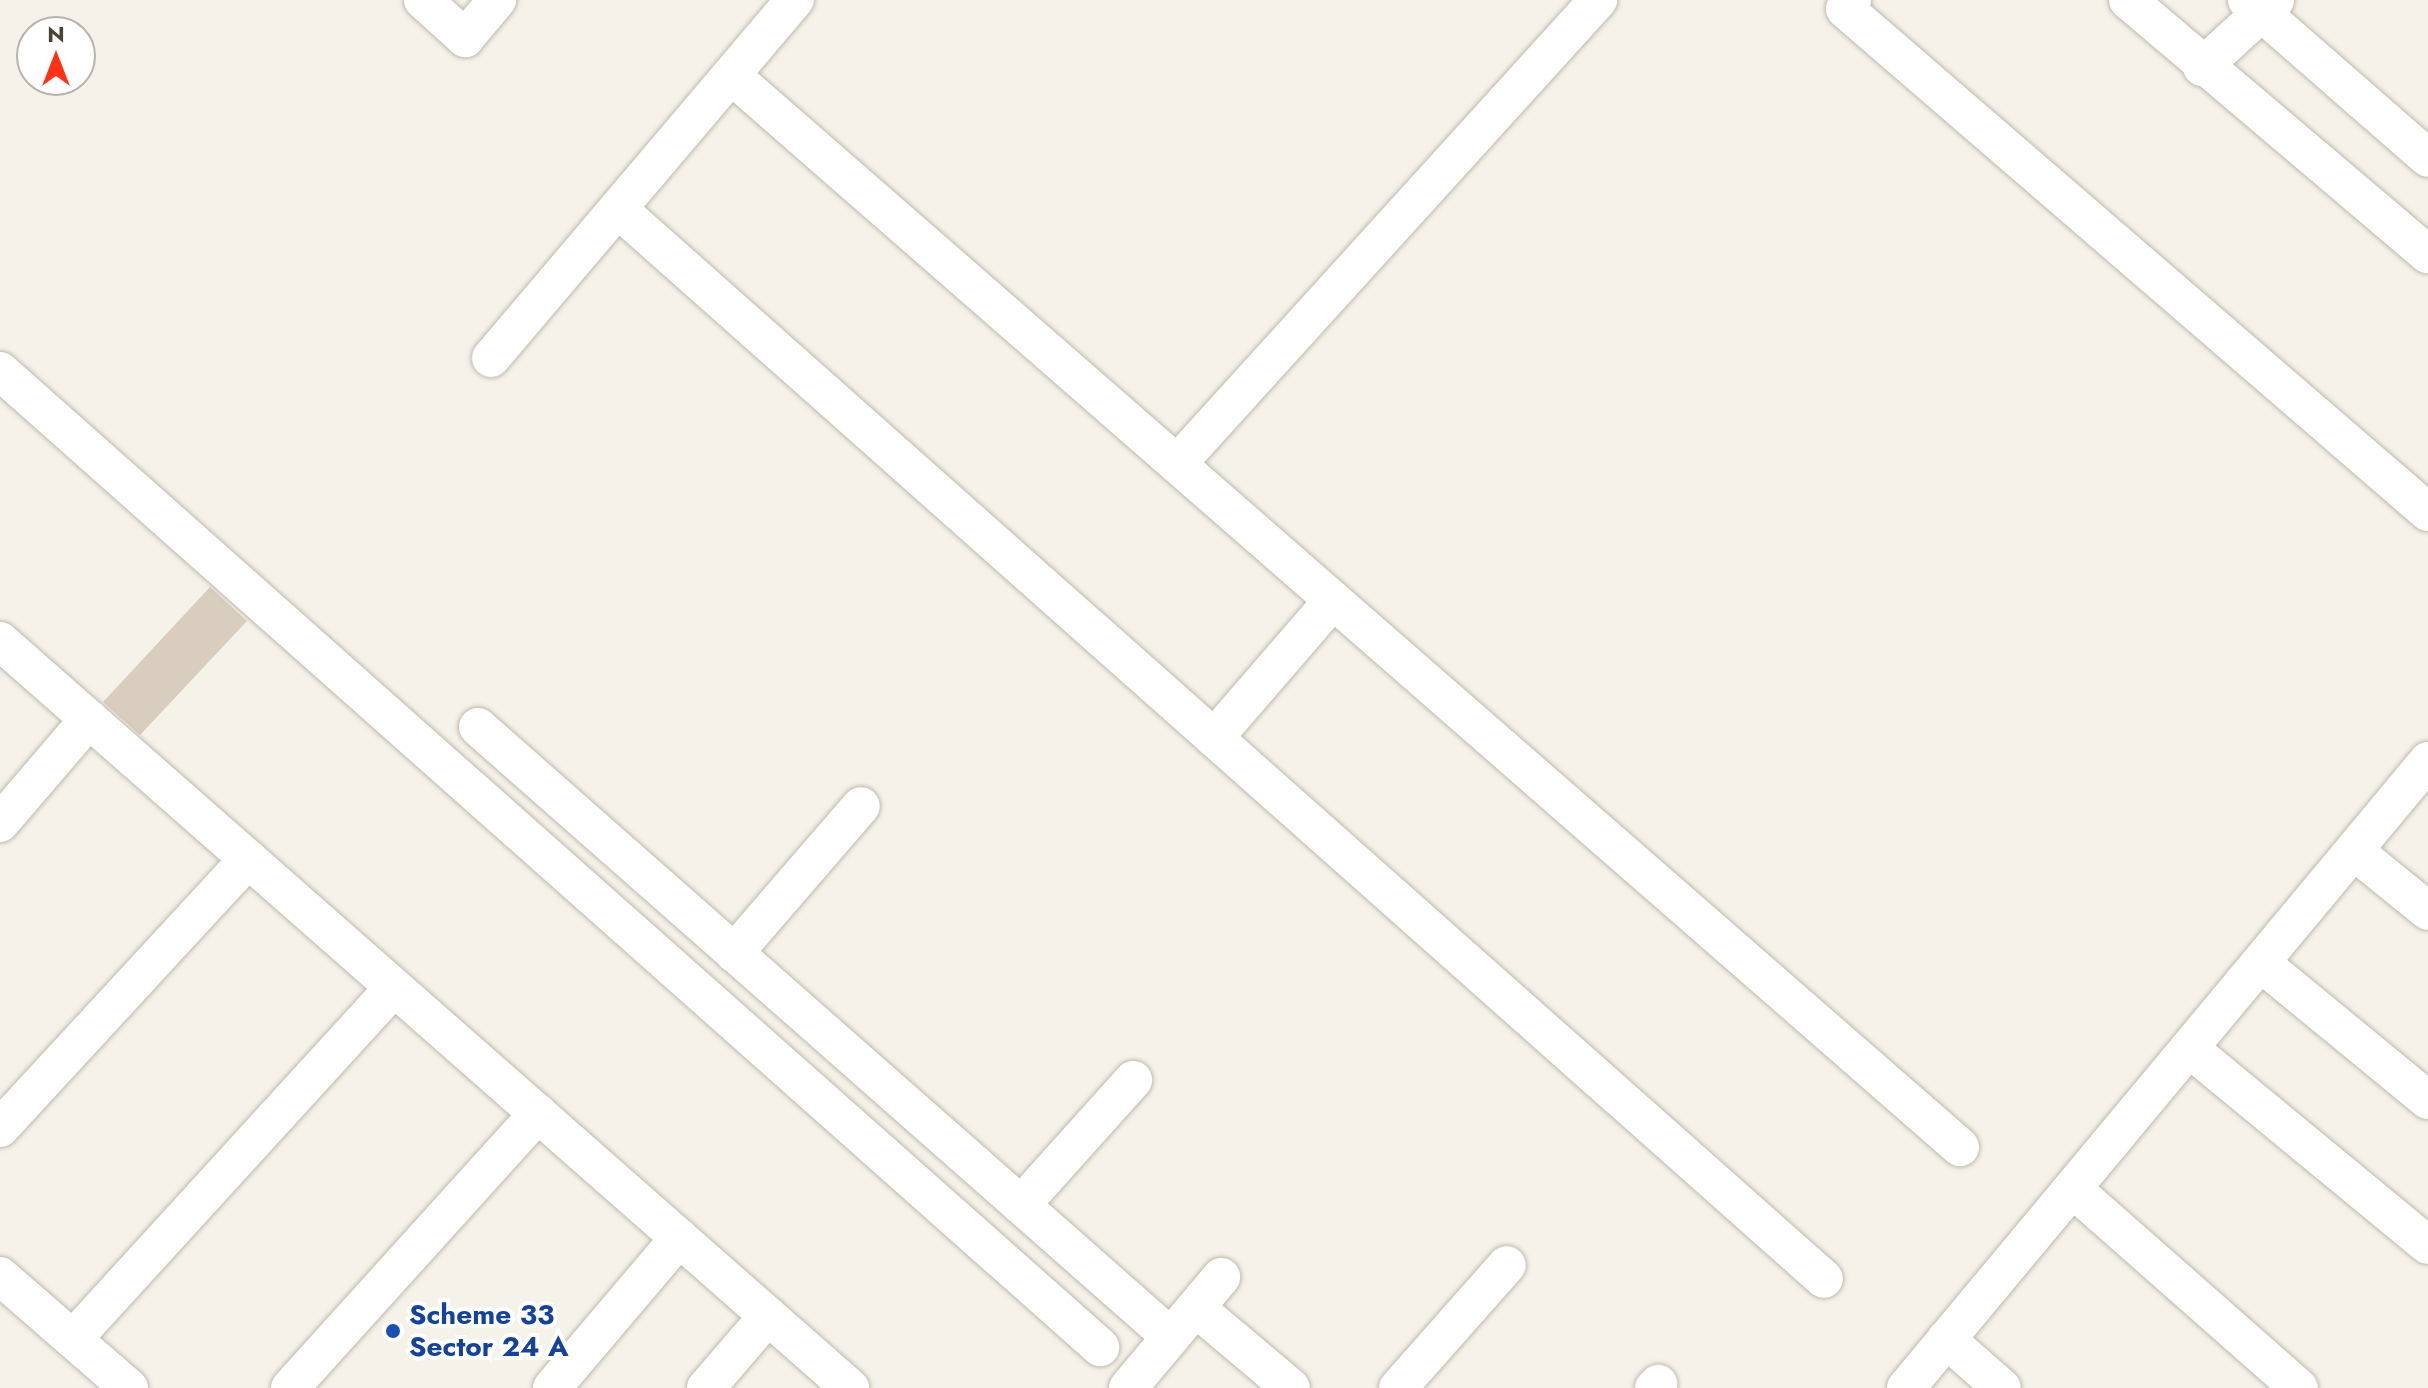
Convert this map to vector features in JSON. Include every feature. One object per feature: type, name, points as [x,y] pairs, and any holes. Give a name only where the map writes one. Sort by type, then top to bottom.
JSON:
[{"type":"street","points":[[423,0],[465,38],[497,0]]},
{"type":"street","points":[[491,358],[795,0]]},
{"type":"street","points":[[1177,464],[1598,0]]},
{"type":"street","points":[[1852,0],[1845,9],[2428,512]]},
{"type":"street","points":[[2128,0],[2202,67],[2428,254]]},
{"type":"street","points":[[2202,67],[2261,4],[2428,158]]},
{"type":"street","points":[[731,75],[1960,1147]]},
{"type":"street","points":[[618,209],[1824,1279]]},
{"type":"street","points":[[0,371],[1100,1347]]},
{"type":"street","points":[[1214,738],[1333,600]]},
{"type":"street","points":[[0,641],[850,1388]]},
{"type":"street","points":[[0,823],[89,719]]},
{"type":"street","points":[[478,727],[1171,1337]]},
{"type":"street","points":[[1906,1388],[2428,761]]},
{"type":"street","points":[[734,953],[861,806]]},
{"type":"street","points":[[2354,851],[2428,911]]},
{"type":"street","points":[[0,1128],[248,859]]},
{"type":"street","points":[[2261,963],[2428,1100]]},
{"type":"street","points":[[73,1339],[394,988]]},
{"type":"street","points":[[2190,1049],[2428,1245]]},
{"type":"street","points":[[1021,1205],[1133,1080]]},
{"type":"street","points":[[290,1388],[538,1114]]},
{"type":"street","points":[[2073,1189],[2299,1388]]},
{"type":"street","points":[[552,1388],[679,1238]]},
{"type":"street","points":[[1398,1388],[1507,1265]]},
{"type":"street","points":[[0,1276],[129,1388]]},
{"type":"street","points":[[1128,1388],[1221,1277]]},
{"type":"street","points":[[1196,1308],[1291,1388]]},
{"type":"street","points":[[706,1388],[768,1316]]},
{"type":"street","points":[[1946,1339],[2002,1388]]},
{"type":"building","points":[[210,587],[247,621],[140,735],[103,702]]},
{"type":"place","name":"Scheme 33 Sector 24 A","points":[[393,1331]]}]
